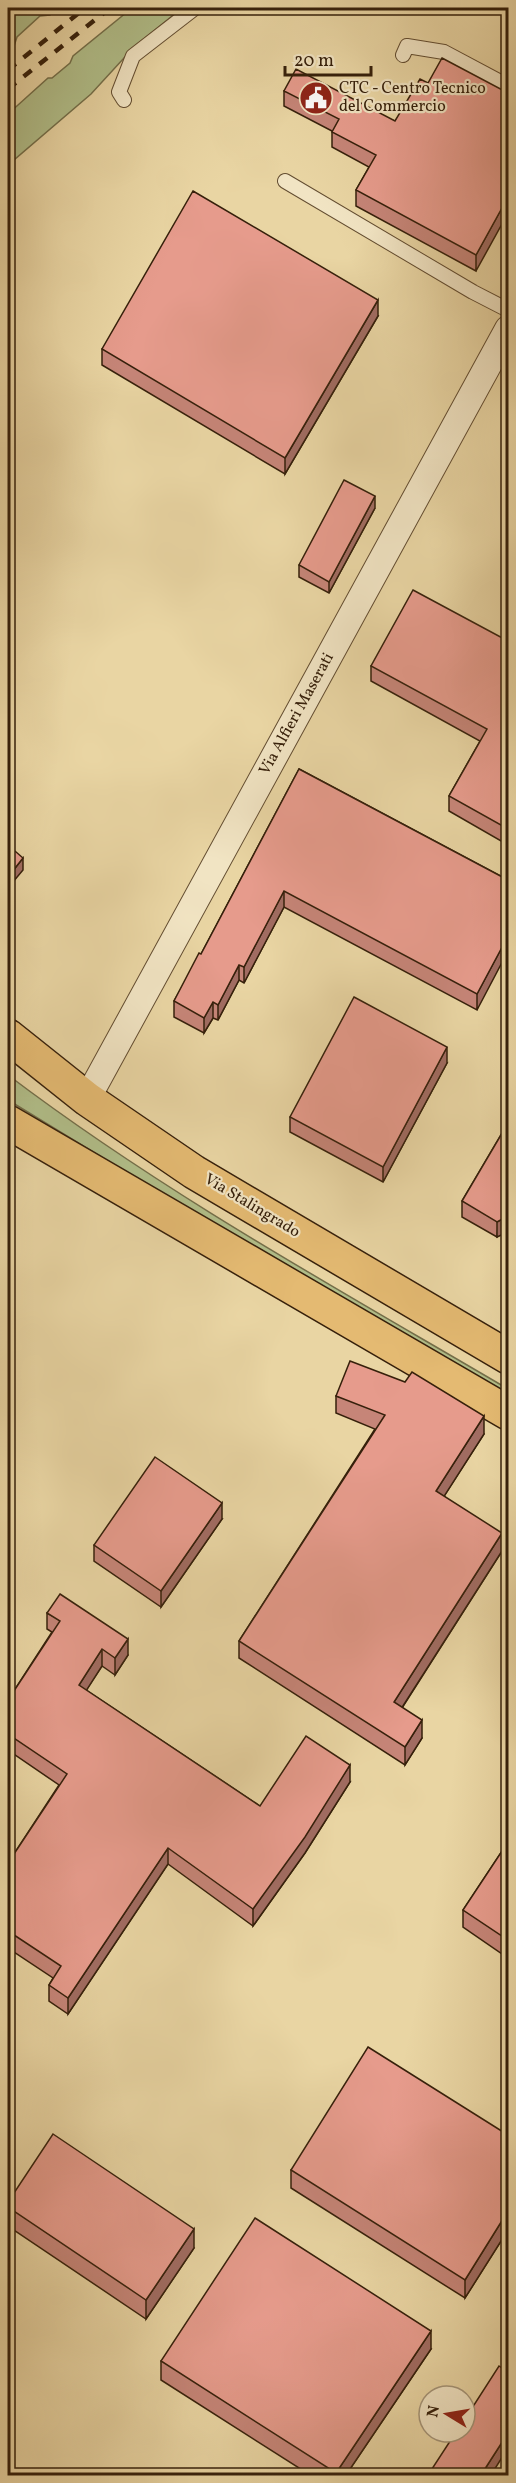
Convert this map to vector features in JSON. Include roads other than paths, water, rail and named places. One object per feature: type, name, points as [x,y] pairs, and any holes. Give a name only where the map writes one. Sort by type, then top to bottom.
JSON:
[{"type":"main road","name":"Via Stalingrado","points":[[8,1035],[87,1099],[194,1172],[508,1357]]},
{"type":"main road","points":[[8,1122],[508,1413]]},
{"type":"street","name":"Via Alfieri Maserati","points":[[87,1099],[508,329]]},
{"type":"lane","points":[[124,100],[119,92],[132,56],[195,8]]},
{"type":"lane","points":[[403,55],[407,46],[444,52],[508,86]]},
{"type":"lane","points":[[285,182],[473,292],[508,310]]},
{"type":"railway","points":[[8,70],[85,8]]},
{"type":"railway","points":[[8,89],[110,8]]},
{"type":"place","name":"CTC - Centro Tecnico del Commercio","points":[[316,98]]}]
